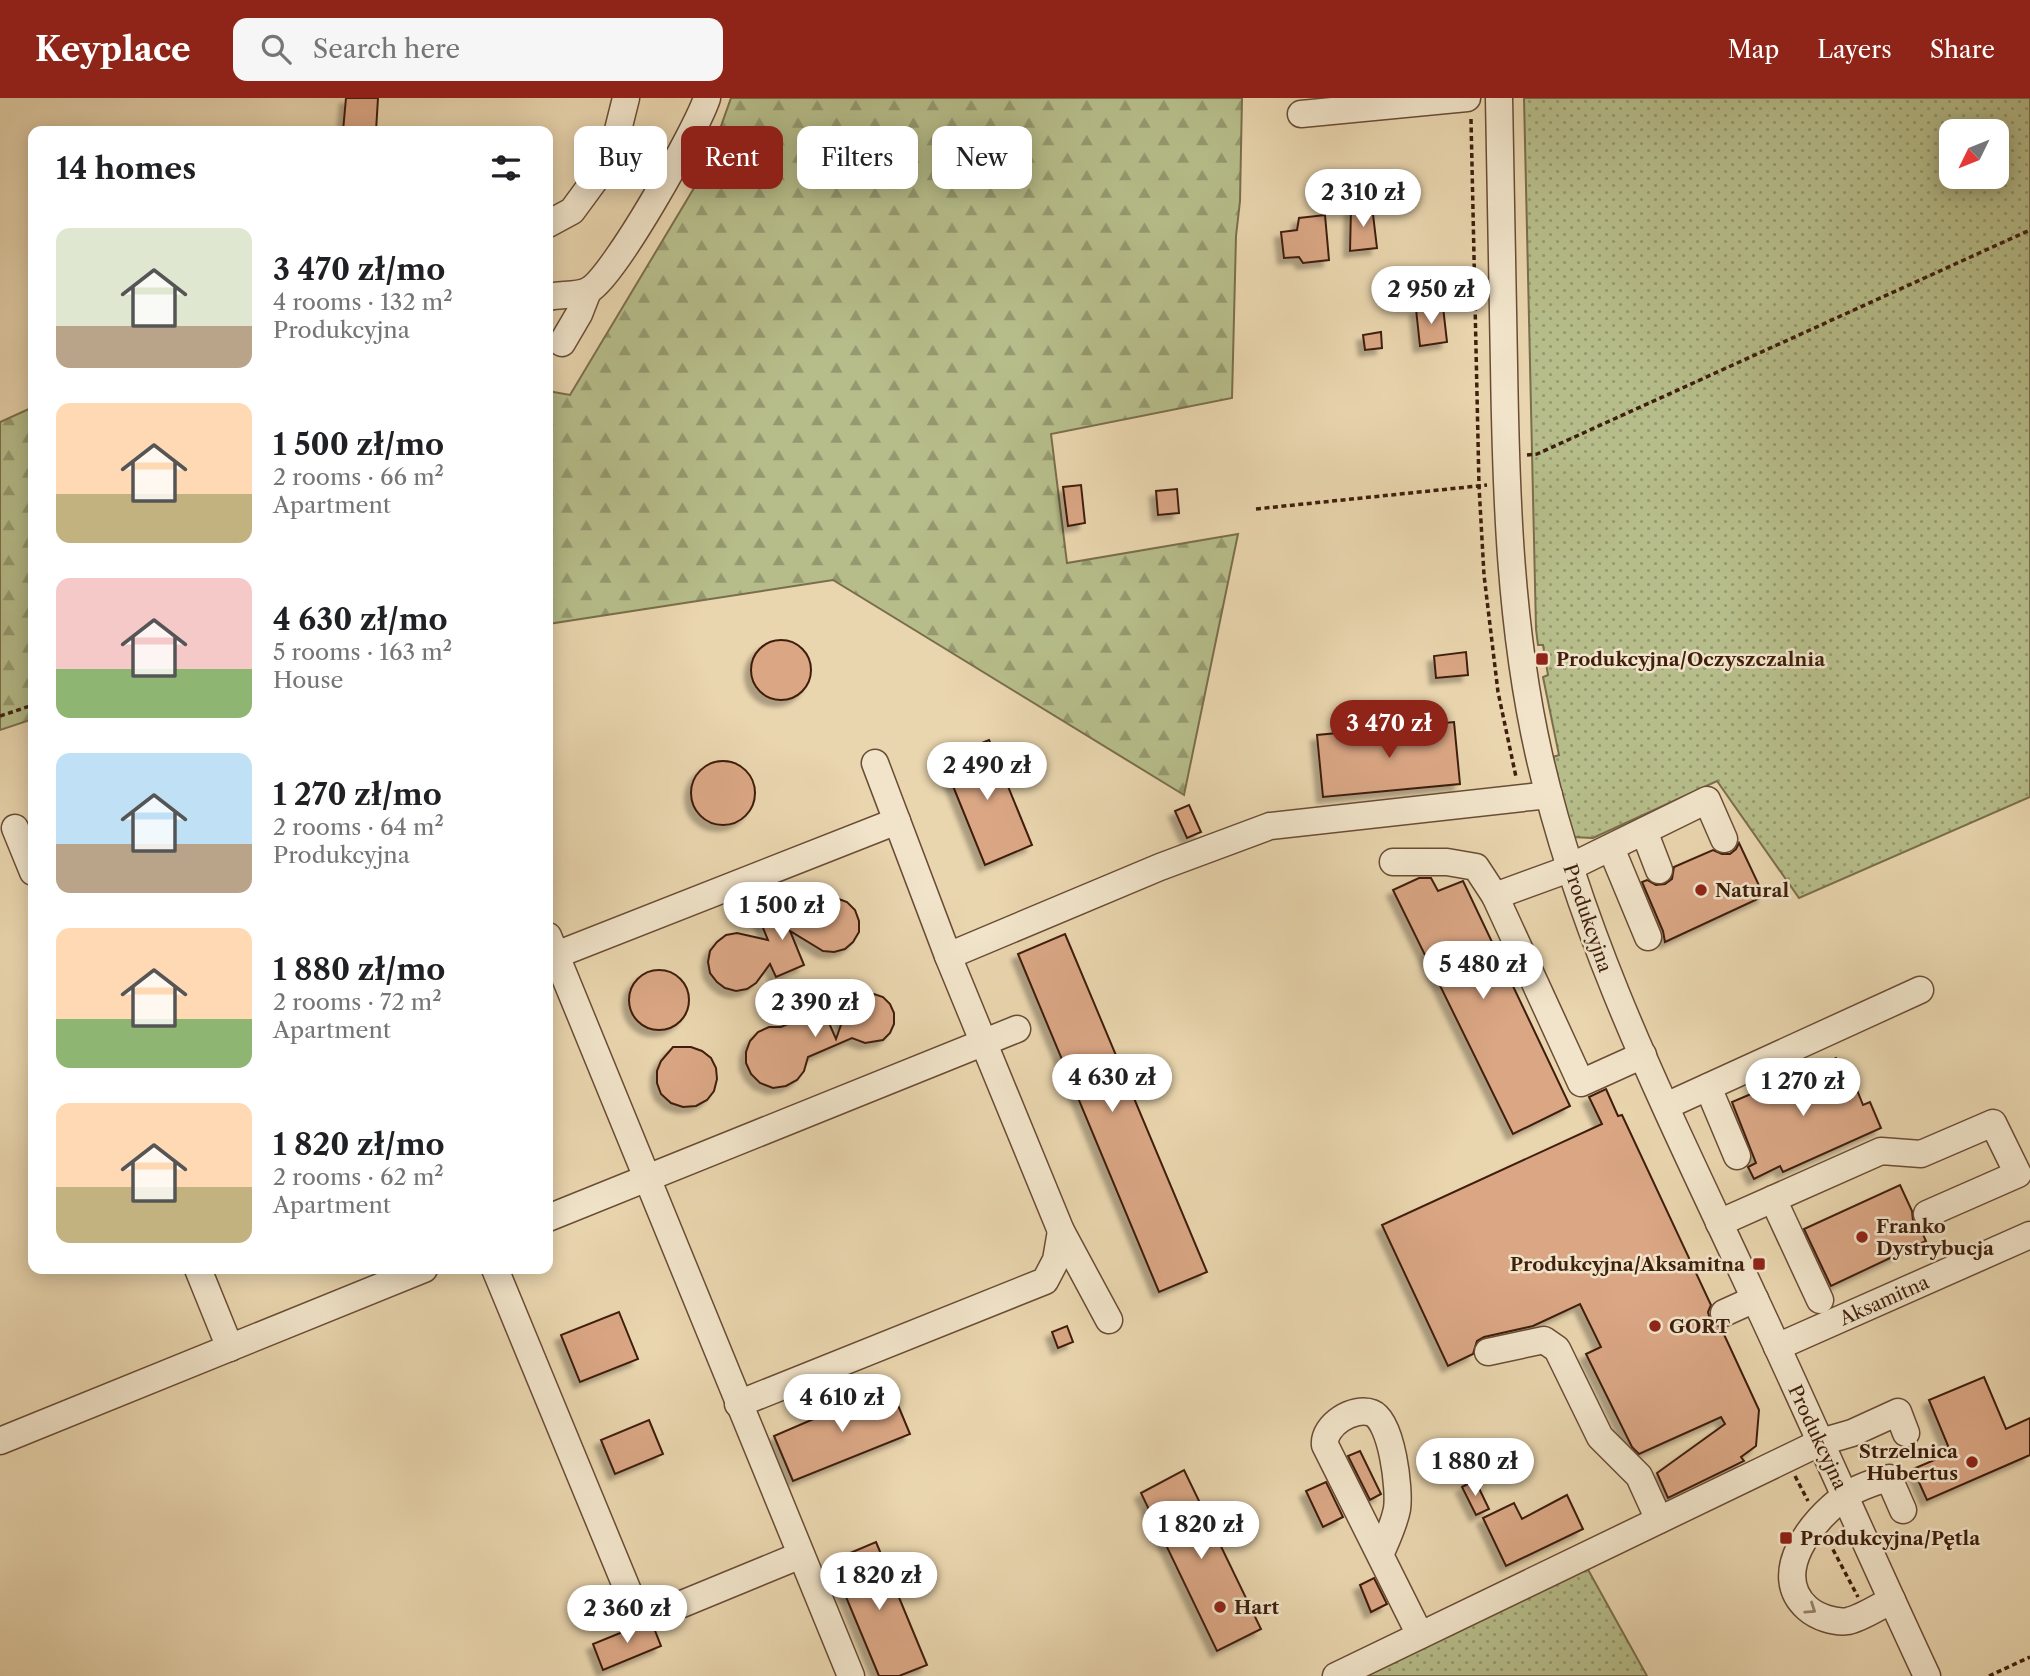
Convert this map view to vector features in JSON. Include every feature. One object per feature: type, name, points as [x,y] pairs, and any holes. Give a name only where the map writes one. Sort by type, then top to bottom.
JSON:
[{"type":"street","points":[[553,221],[572,211],[611,158],[626,98]]},
{"type":"street","points":[[553,296],[567,293],[579,295],[598,285],[689,141],[707,98]]},
{"type":"street","name":"Produkcyjna","points":[[1499,98],[1506,456],[1516,621],[1539,754],[1549,795],[1569,867],[1607,972],[1927,1676]]},
{"type":"street","points":[[1301,114],[1436,100],[1469,105]]},
{"type":"street","points":[[562,343],[579,314],[588,291]]},
{"type":"street","points":[[875,763],[982,1043],[1061,1231],[1109,1320]]},
{"type":"street","points":[[948,956],[1147,872],[1270,826],[1549,795]]},
{"type":"street","points":[[1495,896],[1612,848],[1707,800],[1724,839]]},
{"type":"street","points":[[553,946],[897,821]]},
{"type":"street","points":[[16,827],[28,859]]},
{"type":"street","points":[[1644,831],[1659,870]]},
{"type":"street","points":[[1612,848],[1648,937]]},
{"type":"street","points":[[1393,862],[1447,862],[1476,867],[1495,896],[1581,1083],[1643,1055]]},
{"type":"street","points":[[553,948],[850,1676]]},
{"type":"street","points":[[1666,1106],[1920,990]]},
{"type":"street","points":[[553,1216],[1017,1029]]},
{"type":"street","points":[[1708,1087],[1737,1157]]},
{"type":"street","points":[[1719,1223],[1881,1151],[1920,1154],[1993,1123],[2018,1174],[1927,1214]]},
{"type":"street","points":[[1773,1199],[1820,1300]]},
{"type":"street","points":[[738,1404],[1045,1281],[1056,1260],[1061,1231]]},
{"type":"street","name":"Aksamitna","points":[[1777,1347],[2030,1235]]},
{"type":"street","points":[[200,1274],[230,1348]]},
{"type":"street","points":[[0,1441],[412,1274]]},
{"type":"street","points":[[497,1274],[633,1603],[659,1608],[682,1604],[801,1555]]},
{"type":"street","points":[[1724,1312],[1755,1299]]},
{"type":"street","points":[[1488,1352],[1544,1340],[1557,1349],[1600,1437],[1639,1476],[1660,1520]]},
{"type":"street","points":[[1380,1555],[1397,1511],[1399,1488],[1387,1432],[1379,1418],[1371,1412],[1356,1413],[1328,1429],[1324,1437],[1325,1445],[1380,1555],[1420,1635]]},
{"type":"street","points":[[1336,1676],[1821,1442],[1852,1433],[1898,1412],[1906,1433]]},
{"type":"street","points":[[1892,1600],[1847,1621],[1830,1620],[1811,1612],[1797,1599],[1791,1582],[1798,1550],[1818,1521],[1845,1496],[1889,1478],[1903,1510]]},
{"type":"path","points":[[1469,105],[1473,177]]},
{"type":"path","points":[[1506,456],[1537,454],[2030,230]]},
{"type":"path","points":[[1256,509],[1507,484]]},
{"type":"path","points":[[0,716],[28,707]]},
{"type":"path","points":[[1989,1676],[2030,1657]]},
{"type":"green space","points":[[731,98],[1242,98],[1232,398],[1051,434],[1067,563],[1238,534],[1184,795],[833,580],[553,623],[553,392],[570,395],[693,189],[783,189],[783,126],[721,126]]},
{"type":"green space","points":[[1524,98],[2030,98],[2030,797],[1799,898],[1717,781],[1593,838],[1572,837],[1553,757],[1559,755],[1543,677],[1548,675],[1543,645],[1538,645]]},
{"type":"green space","points":[[28,409],[28,721],[0,730],[0,422]]},
{"type":"green space","points":[[1581,1557],[1647,1676],[1337,1676]]},
{"type":"building","points":[[346,98],[378,98],[376,126],[343,126]]},
{"type":"building","points":[[1372,206],[1377,248],[1350,251],[1351,208]]},
{"type":"building","points":[[1325,215],[1329,260],[1303,263],[1299,257],[1284,258],[1281,232],[1297,230],[1299,218]]},
{"type":"building","points":[[1443,307],[1447,342],[1420,346],[1416,309]]},
{"type":"building","points":[[1381,332],[1382,348],[1365,350],[1363,335]]},
{"type":"building","points":[[1081,485],[1085,523],[1068,526],[1063,487]]},
{"type":"building","points":[[1177,489],[1179,513],[1158,515],[1156,491]]},
{"type":"building","points":[[781,640],[802,649],[811,670],[802,691],[781,700],[760,691],[751,670],[760,649]]},
{"type":"building","points":[[1466,652],[1468,675],[1436,678],[1434,656]]},
{"type":"building","points":[[1454,722],[1460,784],[1323,797],[1317,735]]},
{"type":"building","points":[[989,740],[1032,845],[985,865],[942,759]]},
{"type":"building","points":[[723,761],[741,767],[749,775],[755,793],[749,811],[741,819],[723,825],[705,819],[697,811],[691,793],[697,775],[705,767]]},
{"type":"building","points":[[1189,805],[1201,832],[1187,838],[1175,811]]},
{"type":"building","name":"Natural","points":[[1739,843],[1764,896],[1665,942],[1642,882],[1647,880],[1656,885],[1665,884],[1672,879],[1674,867],[1713,850],[1730,854]]},
{"type":"building","points":[[1419,878],[1431,878],[1438,891],[1463,881],[1570,1106],[1513,1134],[1393,890]]},
{"type":"building","points":[[836,898],[847,902],[855,910],[859,921],[859,932],[845,949],[823,951],[790,931],[804,965],[776,977],[770,964],[756,983],[747,989],[736,991],[725,988],[710,973],[710,951],[726,935],[737,933],[768,940],[757,913],[787,901],[795,923],[817,902]]},
{"type":"building","points":[[1065,934],[1207,1272],[1159,1292],[1018,954]]},
{"type":"building","points":[[653,970],[665,970],[684,983],[689,1000],[687,1012],[676,1025],[665,1030],[653,1030],[634,1017],[629,1006],[629,994],[642,975]]},
{"type":"building","points":[[864,994],[883,997],[894,1013],[894,1024],[883,1040],[865,1043],[852,1038],[808,1057],[804,1071],[797,1080],[786,1086],[773,1088],[760,1083],[751,1074],[746,1063],[746,1052],[750,1041],[758,1032],[769,1027],[781,1027],[823,1009],[836,1039],[848,1005]]},
{"type":"building","points":[[673,1047],[691,1047],[702,1051],[711,1058],[716,1068],[714,1091],[707,1100],[696,1106],[683,1107],[671,1103],[661,1094],[657,1071],[661,1061]]},
{"type":"building","points":[[1836,1058],[1844,1078],[1851,1075],[1863,1105],[1870,1102],[1881,1128],[1783,1172],[1780,1166],[1754,1179],[1748,1167],[1756,1163],[1732,1102]]},
{"type":"building","name":"GORT","points":[[1606,1089],[1618,1116],[1622,1115],[1711,1305],[1708,1312],[1710,1320],[1721,1328],[1759,1410],[1756,1446],[1741,1457],[1744,1461],[1668,1498],[1657,1473],[1725,1424],[1721,1417],[1639,1454],[1632,1447],[1586,1354],[1601,1347],[1580,1304],[1533,1326],[1484,1337],[1477,1341],[1473,1354],[1448,1366],[1382,1225],[1602,1124],[1589,1097]]},
{"type":"building","name":"Franko Dystrybucja","points":[[1900,1185],[1912,1211],[1913,1221],[1926,1241],[1831,1286],[1804,1229]]},
{"type":"building","points":[[619,1312],[638,1359],[580,1382],[561,1335]]},
{"type":"building","points":[[1067,1326],[1073,1342],[1058,1348],[1052,1332]]},
{"type":"building","points":[[1984,1377],[2006,1429],[2030,1418],[2030,1455],[1927,1500],[1913,1469],[1951,1453],[1929,1400]]},
{"type":"building","points":[[890,1386],[910,1434],[793,1481],[774,1436]]},
{"type":"building","points":[[649,1420],[663,1454],[615,1474],[601,1440]]},
{"type":"building","points":[[1360,1451],[1381,1494],[1370,1500],[1348,1456]]},
{"type":"building","points":[[1184,1470],[1261,1629],[1217,1651],[1141,1493]]},
{"type":"building","points":[[1475,1480],[1489,1509],[1476,1515],[1462,1487]]},
{"type":"building","points":[[1326,1482],[1343,1517],[1323,1527],[1306,1491]]},
{"type":"building","points":[[1567,1495],[1583,1529],[1506,1566],[1483,1518],[1514,1503],[1522,1519]]},
{"type":"building","points":[[876,1542],[927,1665],[899,1676],[879,1676],[831,1561]]},
{"type":"building","points":[[1374,1578],[1387,1604],[1371,1612],[1360,1585]]},
{"type":"building","points":[[647,1622],[652,1623],[661,1646],[603,1670],[593,1644]]},
{"type":"place","name":"Produkcyjna/Oczyszczalnia","points":[[1542,659]]},
{"type":"place","name":"Natural","points":[[1701,890]]},
{"type":"place","name":"Franko Dystrybucja","points":[[1862,1237]]},
{"type":"place","name":"Produkcyjna/Aksamitna","points":[[1759,1264]]},
{"type":"place","name":"GORT","points":[[1655,1326]]},
{"type":"place","name":"Strzelnica Hubertus","points":[[1972,1462]]},
{"type":"place","name":"Produkcyjna/Pętla","points":[[1786,1538]]},
{"type":"place","name":"Hart","points":[[1220,1607]]}]
